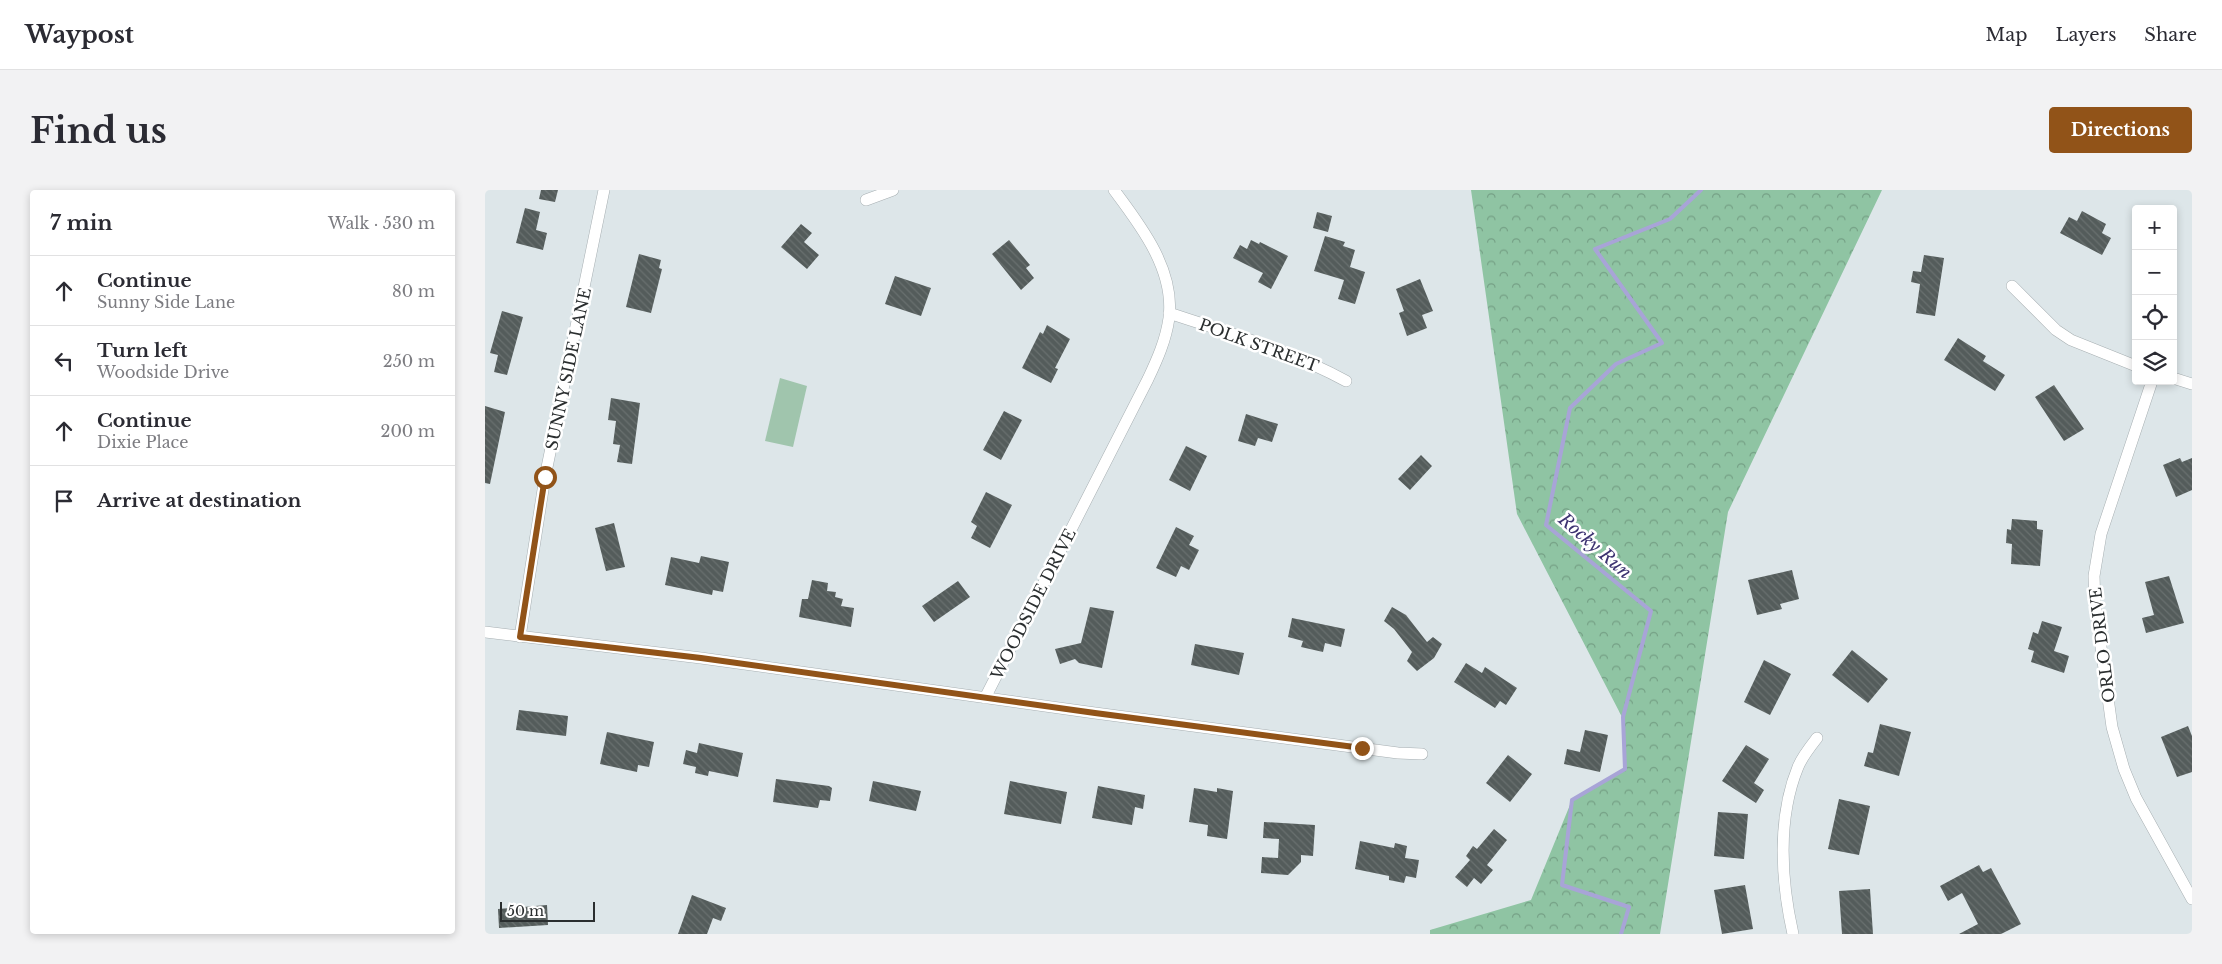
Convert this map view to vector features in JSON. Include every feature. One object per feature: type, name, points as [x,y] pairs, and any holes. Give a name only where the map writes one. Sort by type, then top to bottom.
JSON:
[{"type":"street","name":"SUNNY SIDE LANE","points":[[520,637],[545,477],[604,190]]},
{"type":"street","points":[[866,200],[893,190]]},
{"type":"street","name":"WOODSIDE DRIVE","points":[[485,632],[710,659],[985,698],[1148,380],[1165,337],[1169,313],[1162,271],[1149,240],[1114,190]]},
{"type":"street","points":[[2013,286],[2056,330],[2071,340],[2132,364]]},
{"type":"street","name":"POLK STREET","points":[[1169,313],[1295,356],[1347,381]]},
{"type":"street","points":[[2177,379],[2192,384]]},
{"type":"street","name":"ORLO DRIVE","points":[[2151,385],[2101,534],[2094,576],[2095,603],[2112,726],[2124,769],[2136,798],[2192,899]]},
{"type":"street","points":[[985,698],[1399,753],[1422,754]]},
{"type":"street","points":[[1793,934],[1784,879],[1786,817],[1793,781],[1799,765],[1817,738]]},
{"type":"green space","points":[[1471,190],[1882,190],[1728,512],[1660,934],[1430,934],[1430,930],[1531,900],[1572,800],[1625,769],[1622,717],[1517,514]]},
{"type":"green space","points":[[780,378],[807,386],[793,447],[765,441]]},
{"type":"building","points":[[541,190],[558,190],[555,202],[539,199]]},
{"type":"building","points":[[525,208],[540,212],[536,230],[547,233],[543,250],[516,243]]},
{"type":"building","points":[[2082,211],[2106,224],[2102,233],[2111,238],[2102,255],[2060,233],[2069,217],[2077,221]]},
{"type":"building","points":[[1317,212],[1332,216],[1328,232],[1313,228]]},
{"type":"building","points":[[801,224],[812,233],[804,242],[819,255],[807,269],[781,247]]},
{"type":"building","points":[[1325,236],[1345,242],[1343,246],[1355,250],[1350,267],[1365,272],[1355,304],[1338,299],[1344,280],[1314,271]]},
{"type":"building","points":[[1009,240],[1030,265],[1026,268],[1034,278],[1021,290],[992,254]]},
{"type":"building","points":[[1251,240],[1259,244],[1260,242],[1288,256],[1271,289],[1258,282],[1263,273],[1233,258],[1240,245],[1247,249]]},
{"type":"building","points":[[639,254],[661,260],[659,268],[662,269],[651,313],[626,307]]},
{"type":"building","points":[[1924,255],[1944,258],[1935,316],[1916,313],[1920,284],[1911,282],[1913,271],[1921,272]]},
{"type":"building","points":[[895,276],[931,288],[921,316],[885,304]]},
{"type":"building","points":[[1420,279],[1433,311],[1422,315],[1427,328],[1407,336],[1399,313],[1404,311],[1396,289]]},
{"type":"building","points":[[502,311],[523,317],[507,375],[494,372],[498,355],[490,353]]},
{"type":"building","points":[[1047,325],[1070,339],[1055,368],[1058,369],[1051,383],[1022,368],[1040,332],[1043,334]]},
{"type":"building","points":[[1958,338],[1986,356],[1983,361],[2005,375],[1995,391],[1944,360]]},
{"type":"building","points":[[2054,385],[2084,429],[2064,441],[2035,397]]},
{"type":"building","points":[[611,398],[640,403],[632,464],[617,462],[620,445],[613,444],[616,421],[608,420]]},
{"type":"building","points":[[485,406],[505,412],[490,484],[485,483]]},
{"type":"building","points":[[1004,411],[1022,420],[1001,460],[983,450]]},
{"type":"building","points":[[1246,414],[1278,424],[1272,442],[1258,438],[1255,446],[1238,441]]},
{"type":"building","points":[[1186,446],[1207,456],[1190,491],[1169,480]]},
{"type":"building","points":[[1421,455],[1432,466],[1410,490],[1398,479]]},
{"type":"building","points":[[2180,458],[2182,462],[2192,458],[2192,490],[2176,497],[2163,465]]},
{"type":"building","points":[[986,492],[1012,505],[990,548],[971,538],[977,526],[971,522]]},
{"type":"building","points":[[2012,519],[2037,521],[2037,529],[2043,530],[2040,566],[2011,564],[2012,544],[2006,543],[2007,529],[2011,530]]},
{"type":"building","points":[[614,523],[625,567],[606,571],[595,528]]},
{"type":"building","points":[[1176,527],[1194,536],[1189,545],[1199,550],[1189,570],[1181,566],[1176,577],[1156,568]]},
{"type":"building","points":[[701,556],[729,562],[723,592],[713,590],[712,595],[665,585],[671,557],[699,563]]},
{"type":"building","points":[[1792,570],[1799,599],[1780,604],[1782,609],[1757,615],[1748,580]]},
{"type":"building","points":[[2169,576],[2184,623],[2146,633],[2142,618],[2154,615],[2145,582]]},
{"type":"building","points":[[812,580],[828,583],[827,591],[836,592],[835,597],[843,599],[841,606],[854,608],[851,627],[799,617],[802,599],[808,599]]},
{"type":"building","points":[[958,581],[970,597],[934,622],[922,606]]},
{"type":"building","points":[[1090,607],[1114,611],[1102,668],[1079,663],[1075,659],[1060,664],[1055,649],[1081,643]]},
{"type":"building","points":[[1392,607],[1406,615],[1427,642],[1433,637],[1442,644],[1434,658],[1417,671],[1407,661],[1412,652],[1394,629],[1384,621]]},
{"type":"building","points":[[1292,618],[1345,629],[1341,647],[1325,643],[1323,652],[1301,647],[1303,641],[1288,637]]},
{"type":"building","points":[[2042,621],[2062,627],[2054,651],[2069,656],[2064,673],[2031,662],[2034,651],[2028,649],[2033,632],[2038,634]]},
{"type":"building","points":[[1195,644],[1244,653],[1239,675],[1191,665]]},
{"type":"building","points":[[1852,650],[1888,679],[1868,703],[1832,675]]},
{"type":"building","points":[[1764,660],[1791,674],[1770,715],[1744,702]]},
{"type":"building","points":[[1466,663],[1482,673],[1485,667],[1517,688],[1506,705],[1500,701],[1495,708],[1454,682]]},
{"type":"building","points":[[519,710],[568,716],[566,736],[516,730]]},
{"type":"building","points":[[1880,724],[1911,732],[1899,776],[1864,766],[1868,752],[1873,753]]},
{"type":"building","points":[[2188,726],[2192,736],[2192,772],[2177,777],[2161,737]]},
{"type":"building","points":[[1585,730],[1608,735],[1600,772],[1564,764],[1567,749],[1580,752]]},
{"type":"building","points":[[607,732],[654,742],[649,767],[638,765],[637,772],[600,764]]},
{"type":"building","points":[[699,743],[743,753],[738,777],[709,771],[708,776],[695,773],[696,767],[683,764],[686,750],[697,753]]},
{"type":"building","points":[[1746,745],[1769,759],[1754,783],[1764,790],[1756,803],[1722,781]]},
{"type":"building","points":[[1508,755],[1532,774],[1510,802],[1486,783]]},
{"type":"building","points":[[776,779],[829,786],[832,788],[830,801],[820,800],[818,808],[773,802]]},
{"type":"building","points":[[873,781],[921,791],[916,811],[869,801]]},
{"type":"building","points":[[1010,781],[1067,792],[1061,824],[1004,814]]},
{"type":"building","points":[[1098,786],[1145,795],[1143,809],[1135,807],[1132,825],[1092,818]]},
{"type":"building","points":[[1194,788],[1217,792],[1217,788],[1233,791],[1227,839],[1207,836],[1208,825],[1189,822]]},
{"type":"building","points":[[1839,799],[1870,806],[1859,855],[1828,849]]},
{"type":"building","points":[[1718,812],[1748,814],[1744,859],[1714,856]]},
{"type":"building","points":[[1264,822],[1315,825],[1313,856],[1301,855],[1301,862],[1288,875],[1261,873],[1262,857],[1278,858],[1279,839],[1263,838]]},
{"type":"building","points":[[1494,829],[1507,840],[1487,865],[1493,870],[1481,884],[1474,878],[1467,887],[1455,877],[1470,860],[1466,856],[1473,846],[1477,849]]},
{"type":"building","points":[[1360,841],[1394,848],[1395,843],[1407,846],[1405,858],[1419,860],[1416,878],[1406,876],[1404,883],[1389,880],[1389,876],[1355,869]]},
{"type":"building","points":[[1979,865],[1983,872],[1991,868],[2021,924],[2001,934],[1959,934],[1978,924],[1962,893],[1948,901],[1940,886]]},
{"type":"building","points":[[1745,885],[1753,929],[1722,934],[1714,890]]},
{"type":"building","points":[[1870,889],[1873,934],[1842,934],[1839,891]]},
{"type":"building","points":[[692,895],[726,908],[721,921],[713,918],[707,934],[678,934]]},
{"type":"building","points":[[547,905],[548,925],[499,928],[498,909]]},
{"type":"waterway","name":"Rocky Run","points":[[1621,934],[1629,907],[1562,885],[1572,800],[1625,769],[1623,717],[1651,611],[1546,525],[1570,408],[1616,364],[1662,343],[1595,249],[1670,219],[1701,190]]},
{"type":"route","points":[[545,477],[520,637],[701,658],[1362,748]]}]
